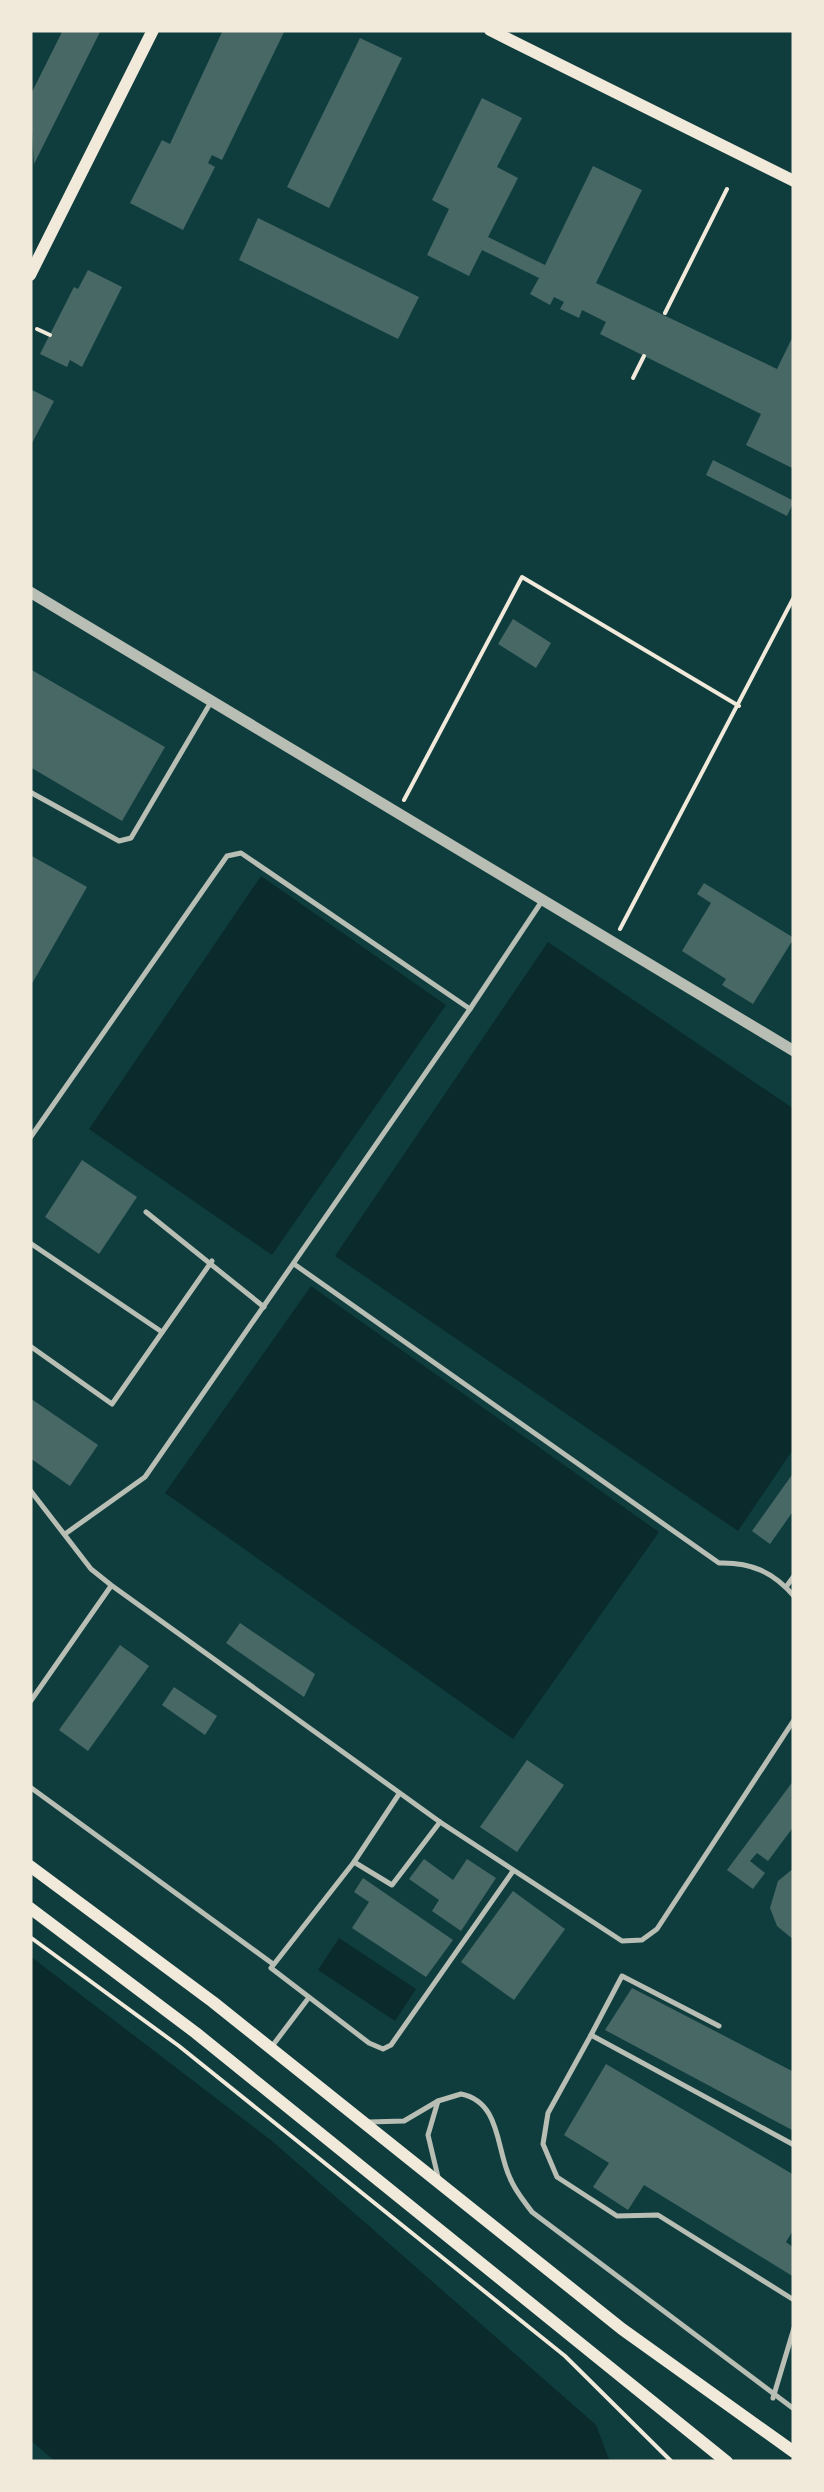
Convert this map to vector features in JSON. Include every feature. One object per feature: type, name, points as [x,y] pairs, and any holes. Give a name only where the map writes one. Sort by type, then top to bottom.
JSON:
[{"type":"main road","points":[[30,275],[153,30]]},
{"type":"main road","points":[[490,30],[794,181]]},
{"type":"main road","points":[[30,1866],[270,2048],[622,2329],[794,2452]]},
{"type":"main road","points":[[30,1908],[196,2033],[728,2462]]},
{"type":"street","points":[[30,592],[794,1052]]},
{"type":"lane","points":[[30,792],[119,841],[131,838],[212,700]]},
{"type":"lane","points":[[30,1138],[227,856],[241,853],[470,1009]]},
{"type":"lane","points":[[65,1534],[145,1477],[543,899]]},
{"type":"lane","points":[[146,1212],[264,1307]]},
{"type":"lane","points":[[30,1243],[162,1332]]},
{"type":"lane","points":[[30,1346],[112,1404],[212,1262]]},
{"type":"lane","points":[[294,1264],[719,1563],[741,1563],[777,1577],[794,1596]]},
{"type":"lane","points":[[30,1490],[91,1569],[111,1585],[440,1822],[622,1941],[642,1940],[657,1929],[794,1720]]},
{"type":"lane","points":[[786,1587],[794,1576]]},
{"type":"lane","points":[[30,1702],[111,1585]]},
{"type":"lane","points":[[30,1787],[273,1964]]},
{"type":"lane","points":[[400,1793],[354,1862],[273,1964],[274,1973],[375,2048],[391,2044],[513,1871]]},
{"type":"lane","points":[[354,1862],[392,1885],[440,1822]]},
{"type":"lane","points":[[719,2026],[622,1976],[548,2114],[543,2144],[557,2177],[618,2216],[658,2215],[794,2300]]},
{"type":"lane","points":[[270,2048],[307,2000]]},
{"type":"lane","points":[[591,2035],[794,2145]]},
{"type":"lane","points":[[359,2120],[404,2121],[460,2094],[477,2100],[495,2124],[511,2181],[532,2212],[773,2398],[794,2410]]},
{"type":"lane","points":[[438,2102],[428,2135],[440,2184]]},
{"type":"lane","points":[[773,2398],[794,2328]]},
{"type":"path","points":[[665,314],[727,189]]},
{"type":"path","points":[[37,329],[50,335]]},
{"type":"path","points":[[633,378],[644,356]]},
{"type":"path","points":[[398,812],[522,577],[739,706]]},
{"type":"path","points":[[614,942],[794,596]]},
{"type":"path","points":[[30,1938],[179,2046],[565,2356],[672,2462]]},
{"type":"water","points":[[261,876],[446,1005],[272,1255],[89,1129]]},
{"type":"water","points":[[548,942],[794,1109],[794,1448],[738,1531],[335,1256]]},
{"type":"water","points":[[311,1286],[659,1532],[513,1739],[165,1493]]},
{"type":"water","points":[[339,1938],[416,1989],[395,2021],[318,1970]]},
{"type":"water","points":[[30,1956],[272,2141],[596,2425],[610,2462],[56,2462],[30,2440]]},
{"type":"building","points":[[63,30],[101,30],[34,164],[30,96]]},
{"type":"building","points":[[223,30],[285,30],[222,160],[212,155],[208,163],[215,167],[183,230],[130,203],[162,140],[170,144]]},
{"type":"building","points":[[360,38],[402,58],[329,208],[287,187]]},
{"type":"building","points":[[482,98],[522,118],[497,167],[518,178],[488,237],[545,265],[593,166],[642,190],[596,283],[777,369],[794,334],[794,469],[746,445],[761,414],[600,334],[606,322],[582,310],[579,318],[560,309],[564,302],[554,297],[550,305],[530,294],[539,278],[482,250],[469,276],[427,255],[449,209],[432,200]]},
{"type":"building","points":[[258,218],[419,297],[398,339],[239,260]]},
{"type":"building","points":[[88,270],[122,287],[82,367],[70,360],[67,367],[40,354],[74,287],[78,289]]},
{"type":"building","points":[[30,389],[54,401],[30,447]]},
{"type":"building","points":[[713,460],[794,501],[787,516],[706,475]]},
{"type":"building","points":[[513,619],[551,643],[536,668],[498,644]]},
{"type":"building","points":[[30,669],[165,747],[122,821],[30,767]]},
{"type":"building","points":[[30,855],[87,887],[30,987]]},
{"type":"building","points":[[704,883],[794,938],[753,1004],[722,985],[726,979],[682,951],[711,903],[697,894]]},
{"type":"building","points":[[82,1160],[137,1197],[99,1254],[45,1217]]},
{"type":"building","points":[[30,1398],[98,1445],[70,1486],[30,1458]]},
{"type":"building","points":[[794,1472],[794,1510],[770,1544],[752,1531]]},
{"type":"building","points":[[240,1623],[315,1674],[304,1697],[226,1643]]},
{"type":"building","points":[[120,1645],[149,1666],[88,1751],[59,1730]]},
{"type":"building","points":[[174,1687],[217,1716],[205,1735],[162,1705]]},
{"type":"building","points":[[527,1760],[564,1785],[517,1852],[480,1827]]},
{"type":"building","points":[[794,1780],[794,1826],[768,1861],[757,1853],[750,1861],[765,1873],[753,1889],[727,1870]]},
{"type":"building","points":[[424,1859],[453,1880],[467,1859],[496,1878],[461,1931],[432,1911],[439,1900],[409,1879]]},
{"type":"building","points":[[794,1868],[794,1940],[777,1926],[770,1908],[778,1881]]},
{"type":"building","points":[[363,1878],[453,1940],[426,1977],[352,1928],[369,1902],[354,1892]]},
{"type":"building","points":[[513,1891],[565,1929],[514,2000],[461,1962]]},
{"type":"building","points":[[632,1988],[794,2072],[794,2131],[605,2030]]},
{"type":"building","points":[[606,2064],[794,2175],[794,2229],[786,2242],[794,2248],[794,2277],[644,2185],[628,2210],[593,2187],[609,2163],[564,2135]]}]
